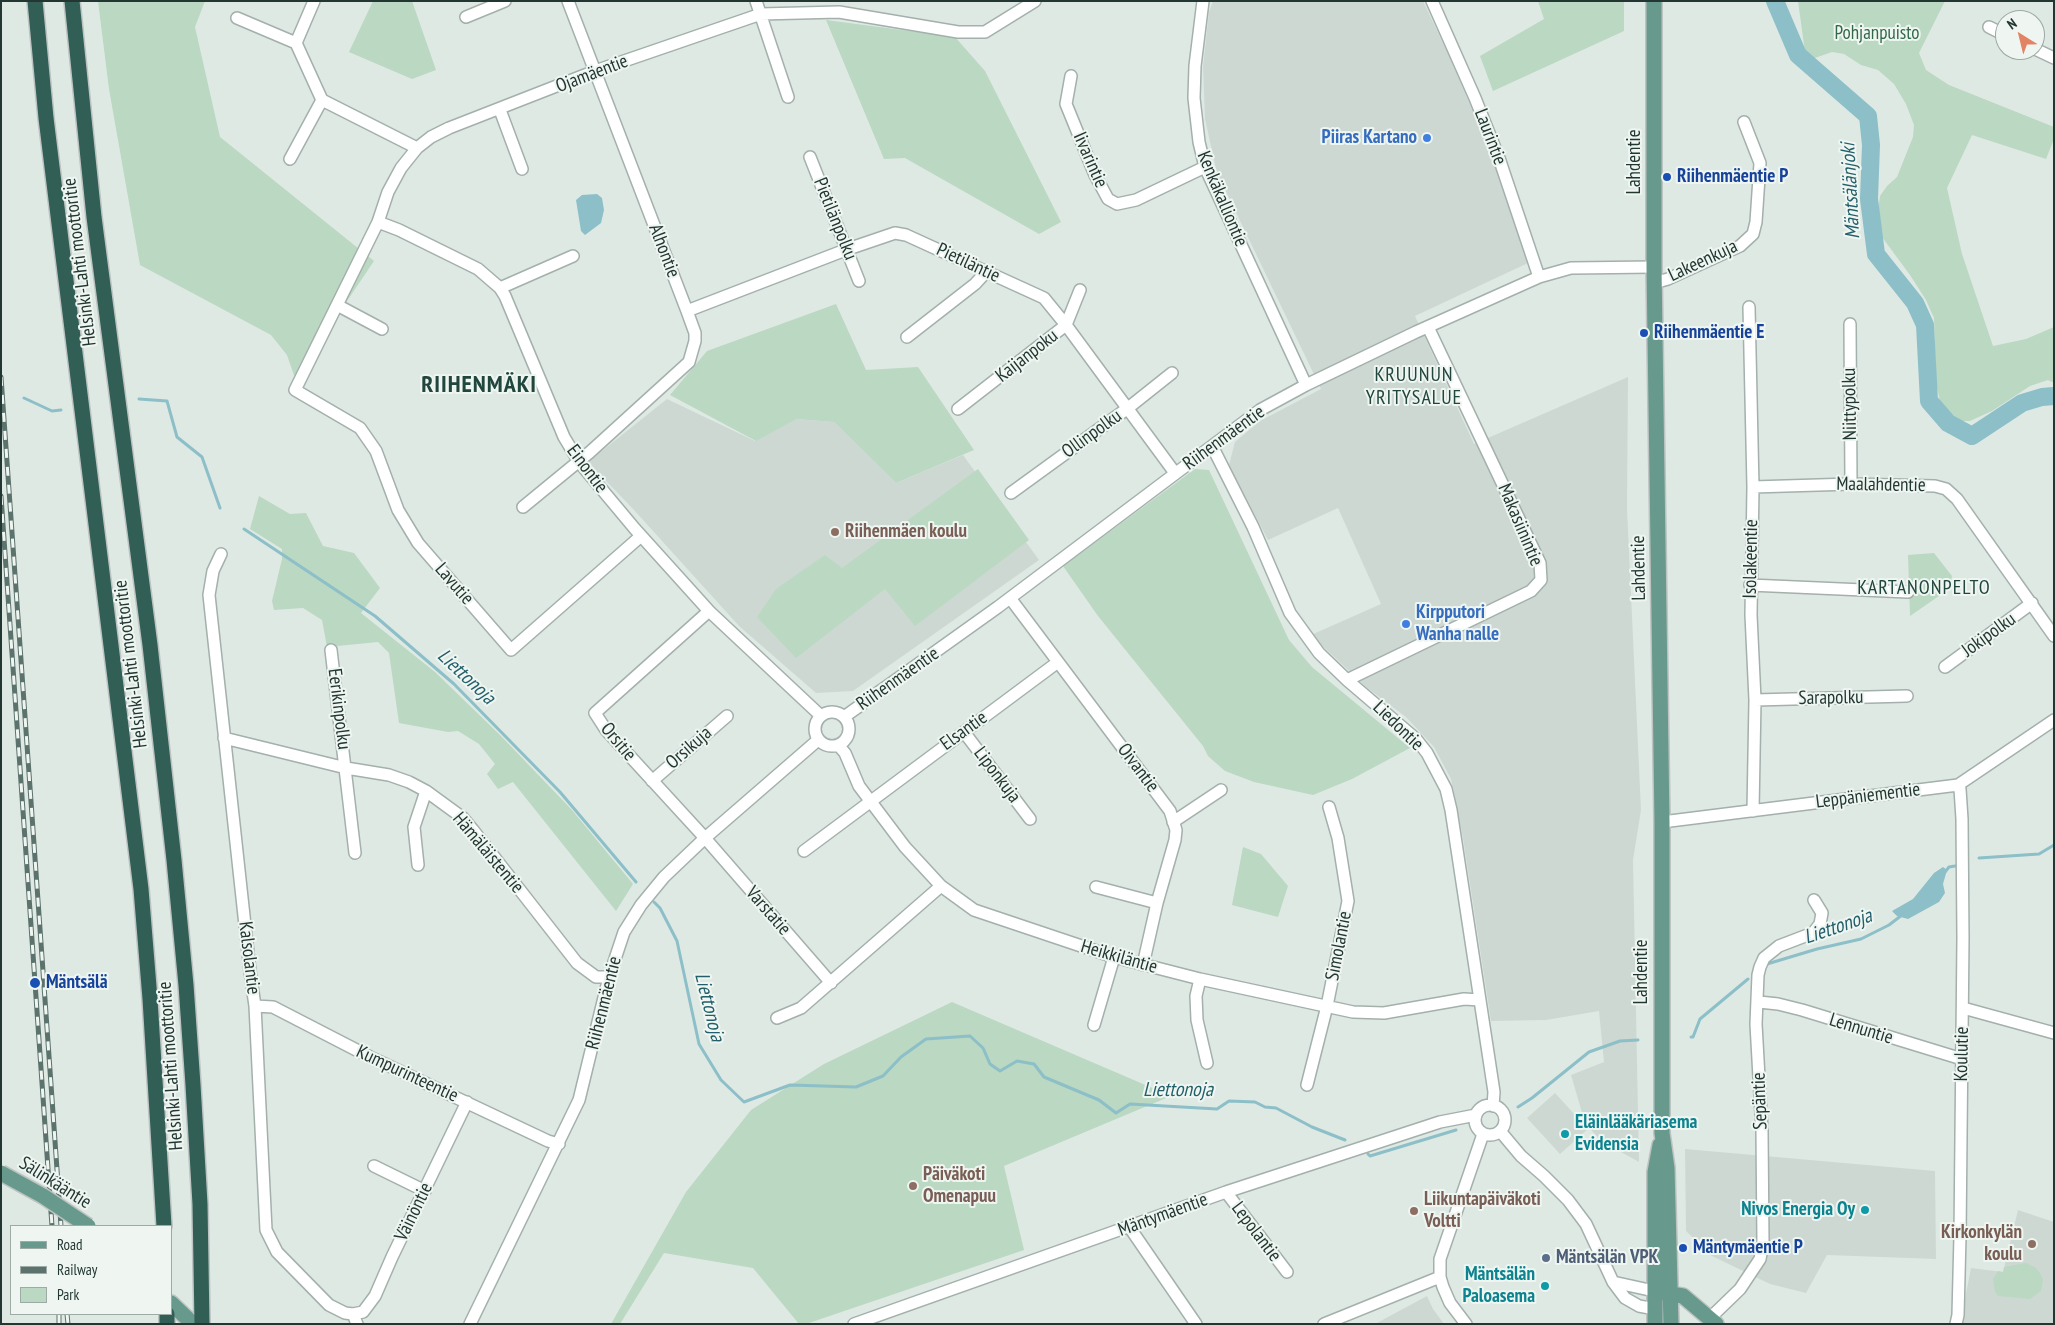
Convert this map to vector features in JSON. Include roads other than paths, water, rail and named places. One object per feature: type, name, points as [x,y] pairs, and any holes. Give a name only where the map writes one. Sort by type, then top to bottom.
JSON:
[{"type":"highway","name":"Helsinki-Lahti moottoritie","points":[[34,1],[46,118],[141,889],[164,1225]]},
{"type":"highway","name":"Helsinki-Lahti moottoritie","points":[[72,1],[94,217],[150,645],[174,860],[194,1085],[200,1204],[202,1324]]},
{"type":"main road","name":"Lahdentie","points":[[1654,1],[1654,283],[1662,822],[1662,1133],[1667,1168],[1671,1317]]},
{"type":"main road","name":"Lahdentie","points":[[1655,1316],[1655,1172],[1662,1133]]},
{"type":"main road","name":"Sälinkääntie","points":[[1,1173],[44,1196],[87,1225]]},
{"type":"main road","points":[[1654,1291],[1683,1296],[1709,1319]]},
{"type":"main road","points":[[172,1304],[193,1324]]},
{"type":"main road","points":[[1655,1316],[1709,1319]]},
{"type":"street","points":[[296,43],[314,1]]},
{"type":"street","points":[[466,17],[505,1]]},
{"type":"street","name":"Alhontie","points":[[523,507],[579,462],[689,362],[693,351],[695,333],[568,1]]},
{"type":"street","points":[[756,1],[788,97]]},
{"type":"street","name":"Ojamäentie","points":[[295,390],[378,222],[388,192],[401,168],[417,148],[431,137],[448,128],[500,110],[595,71],[761,14],[839,12],[958,32],[985,32],[1035,1]]},
{"type":"street","name":"Kenkäkalliontie","points":[[1203,1],[1198,37],[1194,98],[1198,142],[1205,167],[1306,385]]},
{"type":"street","name":"Laurintie","points":[[1432,1],[1499,158],[1539,277]]},
{"type":"street","points":[[238,18],[296,43],[322,100],[417,148]]},
{"type":"street","points":[[1989,27],[1995,30]]},
{"type":"street","name":"Iivarintie","points":[[1071,76],[1066,104],[1095,175],[1108,199],[1117,204],[1136,200],[1205,167]]},
{"type":"street","points":[[290,159],[322,100]]},
{"type":"street","points":[[500,110],[522,170]]},
{"type":"street","name":"Lakeenkuja","points":[[1654,283],[1668,279],[1740,246],[1753,234],[1756,222],[1760,163],[1744,122]]},
{"type":"street","name":"Pietilänpolku","points":[[810,156],[859,281]]},
{"type":"street","name":"Einontie","points":[[378,222],[400,230],[478,269],[500,288],[564,437],[579,462],[641,536],[709,611],[821,716]]},
{"type":"street","name":"Pietiläntie","points":[[686,311],[848,249],[895,233],[906,235],[1044,298],[1175,473]]},
{"type":"street","points":[[500,288],[574,256]]},
{"type":"street","name":"Riihenmäentie","points":[[844,717],[1010,598],[1260,410],[1306,385],[1539,277],[1571,268],[1654,266]]},
{"type":"street","points":[[907,337],[975,284],[987,271]]},
{"type":"street","name":"Kaijanpoku","points":[[958,409],[1066,325],[1080,290]]},
{"type":"street","points":[[337,305],[382,328]]},
{"type":"street","name":"Isolakeentie","points":[[1749,307],[1752,487],[1750,585],[1755,700],[1753,811]]},
{"type":"street","name":"Niittypolku","points":[[1850,324],[1851,484]]},
{"type":"street","name":"Makasiinintie","points":[[1347,680],[1531,591],[1541,580],[1540,563],[1428,327]]},
{"type":"street","name":"Ollinpolku","points":[[1011,493],[1128,408],[1172,373]]},
{"type":"street","name":"Lavutie","points":[[295,390],[360,428],[376,451],[398,510],[418,543],[512,650],[641,536]]},
{"type":"street","name":"Liedontie","points":[[1212,446],[1253,527],[1290,613],[1319,653],[1347,680],[1416,739],[1431,761],[1446,789],[1451,810],[1494,1092],[1493,1106]]},
{"type":"street","name":"Maalahdentie","points":[[1752,487],[1851,484],[1935,486],[1946,489],[1956,499],[2054,636]]},
{"type":"street","name":"Kalsolantie","points":[[221,554],[214,571],[209,595],[255,1006],[266,1230],[276,1252],[329,1305],[355,1319]]},
{"type":"street","points":[[1750,585],[1908,592]]},
{"type":"street","name":"Oivantie","points":[[1010,598],[1170,810],[1176,830],[1175,840],[1157,903],[1143,965]]},
{"type":"street","name":"Jokipolku","points":[[1946,667],[2032,604]]},
{"type":"street","name":"Orsitie","points":[[705,838],[606,730],[594,713],[709,611]]},
{"type":"street","name":"Eerikinpolku","points":[[331,650],[355,854]]},
{"type":"street","name":"Elsantie","points":[[804,851],[869,800],[1058,662]]},
{"type":"street","name":"Sarapolku","points":[[1755,700],[1907,696]]},
{"type":"street","points":[[833,712],[844,717],[849,727],[849,733],[843,742],[838,745],[827,746],[818,740],[814,730],[817,720],[821,716],[833,712]]},
{"type":"street","name":"Orsikuja","points":[[652,781],[727,716]]},
{"type":"street","name":"Leppäniementie","points":[[1662,822],[1958,785],[2054,720]]},
{"type":"street","name":"Liponkuja","points":[[964,732],[1030,819]]},
{"type":"street","name":"Hämäläistentie","points":[[224,738],[346,768],[389,775],[409,782],[426,792],[463,818],[577,963],[596,977],[609,977]]},
{"type":"street","name":"Riihenmäentie","points":[[470,1324],[579,1100],[609,977],[624,932],[641,905],[664,877],[705,838],[818,740]]},
{"type":"street","name":"Heikkiläntie","points":[[838,745],[845,753],[859,786],[905,846],[941,886],[974,910],[1143,965],[1353,1012],[1384,1013],[1464,999],[1480,1000]]},
{"type":"street","name":"Koulutie","points":[[1956,1324],[1958,1315],[1960,1236],[1963,1008],[1962,829],[1960,788],[1958,785]]},
{"type":"street","points":[[1174,822],[1220,790]]},
{"type":"street","points":[[418,865],[414,827],[426,792]]},
{"type":"street","name":"Simolantie","points":[[1306,1085],[1327,1006],[1348,901],[1338,838],[1329,807]]},
{"type":"street","name":"Varstatie","points":[[705,838],[831,983]]},
{"type":"street","points":[[778,1018],[801,1008],[941,886]]},
{"type":"street","points":[[1096,887],[1157,903]]},
{"type":"street","name":"Sepäntie","points":[[1709,1319],[1740,1289],[1760,1259],[1763,1243],[1762,1131],[1756,1024],[1759,1002],[1758,975],[1764,958],[1779,946],[1813,933],[1820,924],[1822,913],[1814,900]]},
{"type":"street","points":[[1094,1025],[1114,957]]},
{"type":"street","points":[[1200,979],[1196,996],[1197,1020],[1207,1063]]},
{"type":"street","name":"Lennuntie","points":[[1759,1002],[1778,1004],[1802,1010],[1962,1059]]},
{"type":"street","name":"Kumpurinteentie","points":[[255,1006],[273,1007],[370,1057],[548,1141],[559,1144]]},
{"type":"street","points":[[1963,1008],[2054,1033]]},
{"type":"street","name":"Väinöntie","points":[[355,1319],[375,1296],[392,1257],[468,1102]]},
{"type":"street","points":[[1493,1106],[1503,1115],[1504,1123],[1500,1131],[1492,1135],[1483,1134],[1477,1128],[1476,1115],[1481,1109],[1493,1106]]},
{"type":"street","name":"Mäntymäentie","points":[[854,1324],[1039,1257],[1130,1228],[1226,1192],[1440,1122],[1476,1115]]},
{"type":"street","points":[[1500,1131],[1521,1156],[1568,1200],[1586,1224],[1613,1282],[1625,1298],[1655,1316]]},
{"type":"street","points":[[1466,1324],[1450,1303],[1440,1277],[1440,1259],[1483,1134]]},
{"type":"street","points":[[374,1166],[425,1191]]},
{"type":"street","name":"Lepolantie","points":[[1226,1192],[1287,1272]]},
{"type":"street","points":[[1130,1228],[1196,1324]]},
{"type":"street","points":[[1324,1324],[1440,1277]]},
{"type":"street","points":[[1613,1282],[1654,1291]]},
{"type":"water","points":[[597,194],[602,198],[604,210],[601,223],[585,235],[581,231],[576,200],[582,195]]},
{"type":"water","points":[[1943,867],[1947,870],[1943,884],[1945,893],[1939,902],[1908,919],[1897,916],[1892,911],[1913,899],[1934,873]]},
{"type":"waterway","name":"Mäntsälänjoki","points":[[1775,1],[1798,55],[1868,116],[1871,145],[1869,199],[1876,254],[1915,303],[1925,325],[1929,401],[1948,423],[1972,436],[2022,403],[2042,397],[2054,396]]},
{"type":"waterway","name":"Liettonoja","points":[[24,398],[52,411],[61,410]]},
{"type":"waterway","name":"Liettonoja","points":[[139,399],[167,401],[177,437],[202,457],[220,508]]},
{"type":"waterway","name":"Liettonoja","points":[[244,529],[375,616],[454,684],[560,792],[636,882]]},
{"type":"waterway","name":"Liettonoja","points":[[1979,858],[2039,854],[2054,845]]},
{"type":"waterway","name":"Liettonoja","points":[[1945,872],[1949,867],[1955,866]]},
{"type":"waterway","name":"Liettonoja","points":[[654,902],[660,908],[677,941],[699,1044],[721,1080],[744,1102],[790,1085],[856,1087],[883,1076],[901,1057],[926,1039],[970,1036],[983,1048],[990,1064],[1000,1071],[1017,1061],[1034,1064],[1044,1077],[1099,1100],[1116,1113],[1130,1104],[1217,1109],[1229,1101],[1255,1102],[1265,1107],[1276,1108],[1312,1127],[1345,1140]]},
{"type":"waterway","name":"Liettonoja","points":[[1767,964],[1817,949],[1861,939],[1889,925],[1902,915]]},
{"type":"waterway","name":"Liettonoja","points":[[1691,1037],[1693,1037],[1700,1019],[1748,979]]},
{"type":"waterway","name":"Liettonoja","points":[[1518,1107],[1589,1052],[1620,1041],[1638,1040]]},
{"type":"waterway","name":"Liettonoja","points":[[1368,1154],[1370,1156],[1456,1130]]},
{"type":"railway","points":[[1,377],[61,1225]]},
{"type":"railway","points":[[1,496],[52,1225]]},
{"type":"railway","points":[[59,1315],[59,1324]]},
{"type":"railway","points":[[67,1315],[68,1324]]},
{"type":"place","name":"Piiras Kartano","points":[[1427,138]]},
{"type":"place","name":"Riihenmäentie P","points":[[1667,177]]},
{"type":"place","name":"Riihenmäentie E","points":[[1644,333]]},
{"type":"place","name":"Riihenmäen koulu","points":[[835,532]]},
{"type":"place","name":"Kirpputori Wanha nalle","points":[[1406,624]]},
{"type":"place","name":"Mäntsälä","points":[[35,983]]},
{"type":"place","name":"Eläinlääkäriasema Evidensia","points":[[1565,1134]]},
{"type":"place","name":"Päiväkoti Omenapuu","points":[[913,1186]]},
{"type":"place","name":"Nivos Energia Oy","points":[[1865,1210]]},
{"type":"place","name":"Liikuntapäiväkoti Voltti","points":[[1414,1211]]},
{"type":"place","name":"Kirkonkylän koulu","points":[[2032,1244]]},
{"type":"place","name":"Mäntymäentie P","points":[[1683,1248]]},
{"type":"place","name":"Mäntsälän VPK","points":[[1546,1258]]},
{"type":"place","name":"Mäntsälän Paloasema","points":[[1545,1286]]},
{"type":"district","name":"RIIHENMÄKI","points":[[479,385]]},
{"type":"district","name":"KRUUNUN YRITYSALUE","points":[[1414,386]]},
{"type":"district","name":"KARTANONPELTO","points":[[1924,588]]},
{"type":"park label","name":"Pohjanpuisto","points":[[1877,34]]}]
